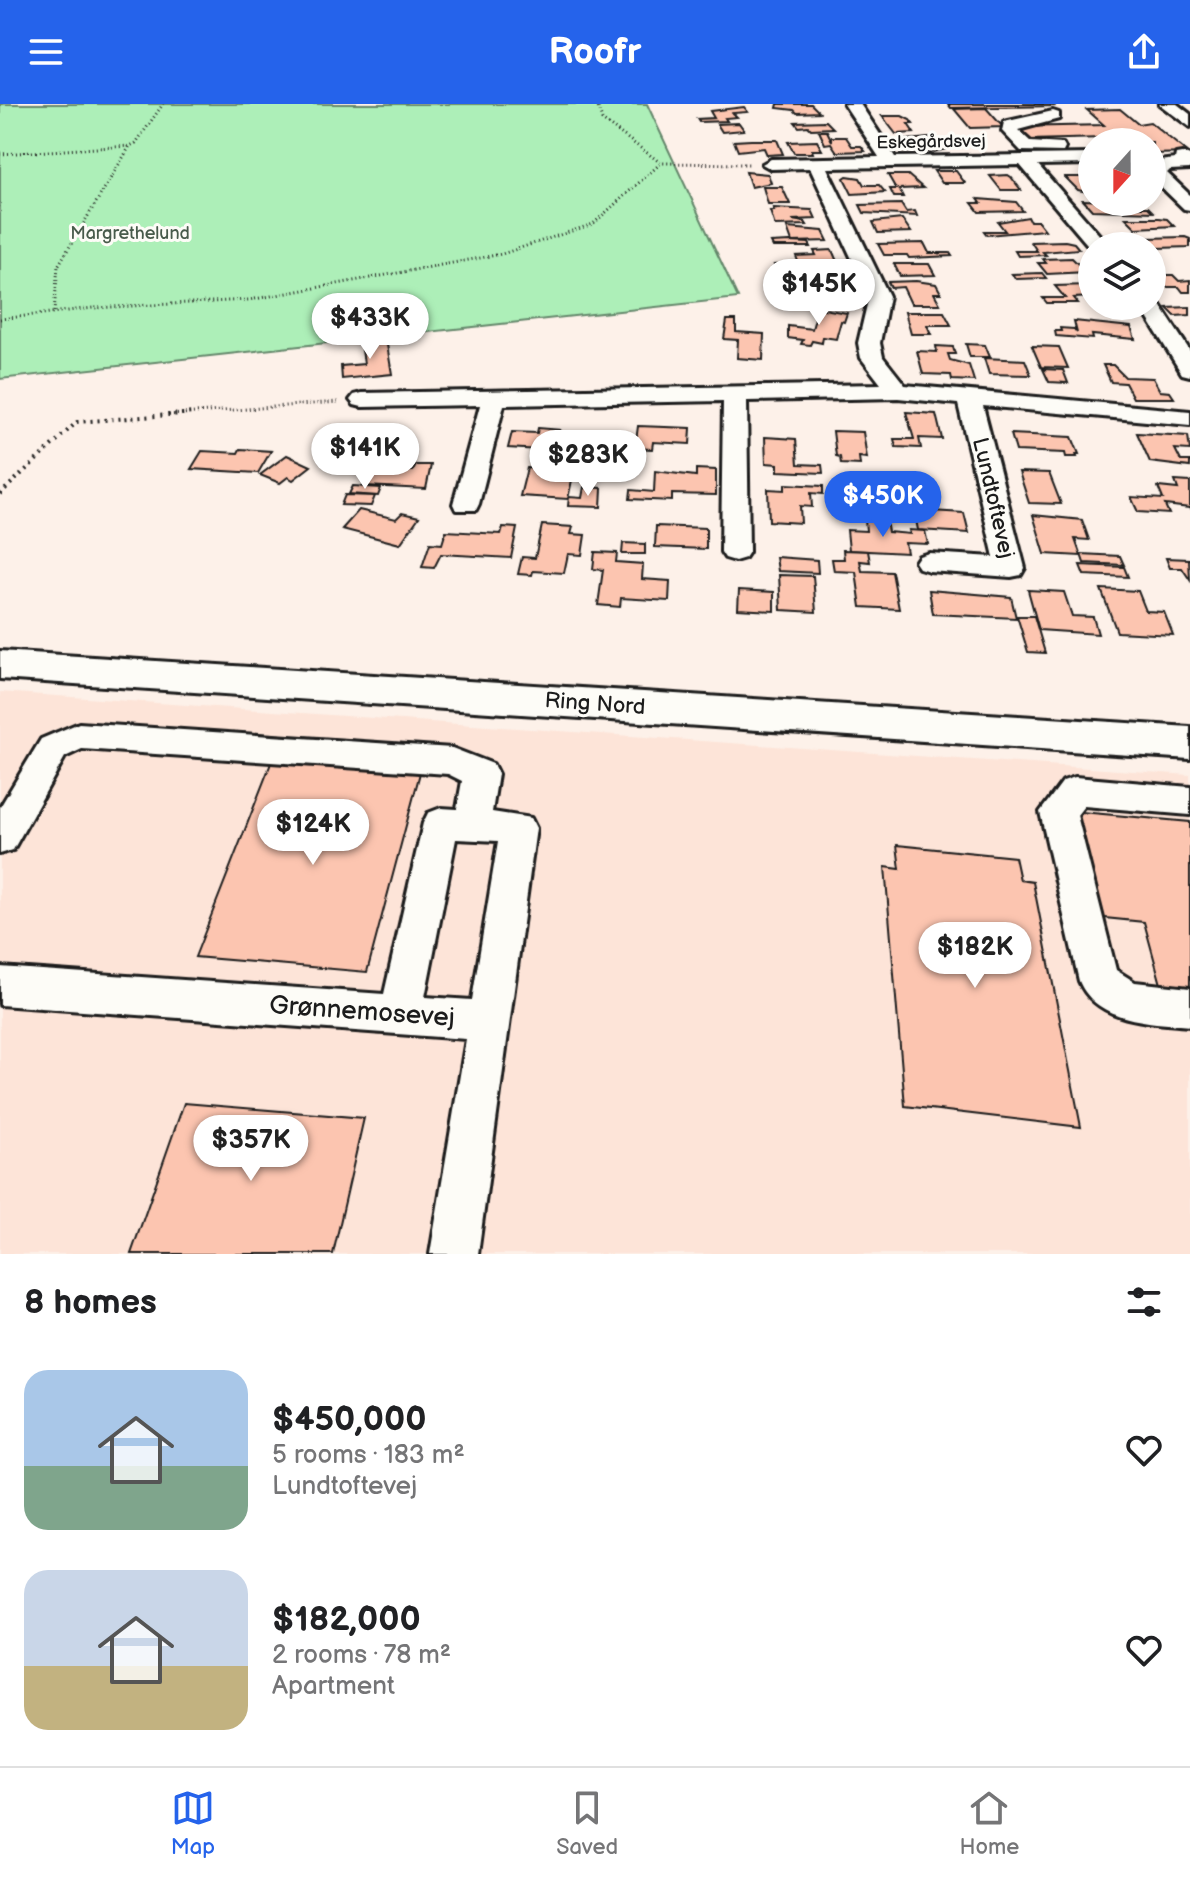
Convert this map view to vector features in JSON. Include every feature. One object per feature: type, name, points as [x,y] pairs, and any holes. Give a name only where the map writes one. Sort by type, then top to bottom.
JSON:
[{"type":"main road","name":"Ring Nord","points":[[0,665],[1190,743]]},
{"type":"street","points":[[852,104],[891,163]]},
{"type":"street","points":[[1167,104],[1190,122]]},
{"type":"street","points":[[1053,116],[1010,125],[1010,131],[1027,147],[1078,147]]},
{"type":"street","points":[[1186,158],[1188,164],[1165,165],[1158,174],[1190,205]]},
{"type":"street","name":"Eskegårdsvej","points":[[771,164],[1078,159]]},
{"type":"street","points":[[1025,161],[1087,232]]},
{"type":"street","points":[[816,164],[879,296],[869,343],[872,358],[898,391]]},
{"type":"street","points":[[1160,320],[1190,369]]},
{"type":"street","points":[[362,400],[898,391],[1190,418]]},
{"type":"street","points":[[735,394],[735,552]]},
{"type":"street","name":"Lundtoftevej","points":[[929,562],[1011,568],[968,396]]},
{"type":"street","points":[[466,504],[494,397]]},
{"type":"street","points":[[0,839],[53,748],[79,736],[452,761],[481,774],[472,825]]},
{"type":"street","points":[[1190,801],[1075,791],[1058,812],[1099,981],[1128,1000],[1190,1007]]},
{"type":"street","points":[[400,1015],[441,823],[518,828],[454,1254]]},
{"type":"street","name":"Grønnemosevej","points":[[0,986],[490,1021]]},
{"type":"path","points":[[0,154],[130,146],[136,143],[163,104]]},
{"type":"path","points":[[597,104],[602,120],[661,163],[771,164]]},
{"type":"path","points":[[54,312],[58,266],[130,146]]},
{"type":"path","points":[[0,319],[172,302],[249,300],[502,254],[593,224],[661,163]]},
{"type":"path","points":[[0,494],[77,422],[362,400]]},
{"type":"shaded area","points":[[0,692],[1190,775],[1190,1254],[0,1254]]},
{"type":"green space","name":"Margrethelund","points":[[0,104],[647,104],[738,298],[0,379]]},
{"type":"building","points":[[778,104],[811,104],[819,112],[797,113],[777,108]]},
{"type":"building","points":[[948,104],[1052,104],[1054,106],[951,108]]},
{"type":"building","points":[[744,107],[748,112],[733,113],[737,117],[725,118],[727,121],[699,122],[697,119],[714,118],[710,111]]},
{"type":"building","points":[[986,108],[1003,127],[970,128],[954,109]]},
{"type":"building","points":[[1120,109],[1138,124],[1150,122],[1157,128],[1078,128],[1078,139],[1029,140],[1017,127],[1104,125],[1087,110]]},
{"type":"building","points":[[882,116],[902,116],[910,120],[913,124],[908,124],[914,133],[896,134]]},
{"type":"building","points":[[826,121],[833,128],[811,129],[808,126],[799,127],[795,122]]},
{"type":"building","points":[[739,123],[744,130],[722,132],[717,124]]},
{"type":"building","points":[[819,131],[827,131],[832,141],[832,137],[846,137],[852,146],[861,146],[865,151],[837,152],[831,143],[825,144]]},
{"type":"building","points":[[1166,135],[1188,153],[1166,154]]},
{"type":"building","points":[[930,138],[952,148],[929,153],[894,141]]},
{"type":"building","points":[[777,140],[783,154],[767,155],[764,148],[738,151],[734,141]]},
{"type":"building","points":[[817,141],[822,150],[812,150],[813,153],[794,153],[788,142]]},
{"type":"building","points":[[934,171],[956,171],[965,183],[942,183]]},
{"type":"building","points":[[746,172],[768,174],[771,183],[751,187]]},
{"type":"building","points":[[888,175],[908,175],[923,188],[899,189],[903,197],[894,197],[890,189],[896,189]]},
{"type":"building","points":[[1008,175],[1021,190],[1001,190],[990,176]]},
{"type":"building","points":[[1065,177],[1078,177],[1078,190]]},
{"type":"building","points":[[844,178],[860,178],[864,185],[879,185],[885,192],[852,194]]},
{"type":"building","points":[[763,187],[782,187],[790,204],[768,204]]},
{"type":"building","points":[[978,199],[1016,202],[1023,211],[979,212],[972,203],[981,203]]},
{"type":"building","points":[[901,204],[906,212],[915,211],[917,216],[864,213],[860,205]]},
{"type":"building","points":[[773,208],[812,210],[816,219],[792,220],[807,225],[775,226],[770,211],[774,211]]},
{"type":"building","points":[[1028,217],[1030,221],[1038,221],[1045,230],[987,235],[984,231],[1005,231],[998,222]]},
{"type":"building","points":[[1126,218],[1167,219],[1174,226],[1136,228]]},
{"type":"building","points":[[902,219],[911,232],[878,233],[873,222]]},
{"type":"building","points":[[787,228],[823,231],[828,241],[792,242]]},
{"type":"building","points":[[1185,237],[1190,239],[1190,247],[1166,248],[1166,238]]},
{"type":"building","points":[[1065,241],[1074,243],[1078,249],[1018,256],[1015,251],[1037,251],[1031,242]]},
{"type":"building","points":[[771,243],[809,243],[811,247],[773,247]]},
{"type":"building","points":[[924,243],[929,253],[950,253],[952,256],[909,258],[907,255],[884,255],[878,244]]},
{"type":"building","points":[[832,250],[839,266],[776,270],[774,265],[799,264],[796,256]]},
{"type":"building","points":[[1072,258],[1078,264],[1078,272],[1047,274],[1038,263],[1046,263],[1043,259]]},
{"type":"building","points":[[894,264],[929,264],[935,275],[900,276]]},
{"type":"building","points":[[1042,273],[1046,278],[1016,279],[1012,274]]},
{"type":"building","points":[[840,275],[848,295],[824,295],[820,284],[812,284],[809,276]]},
{"type":"building","points":[[1166,275],[1173,275],[1179,281],[1190,280],[1190,292],[1183,292],[1179,287],[1166,287]]},
{"type":"building","points":[[888,282],[936,284],[941,293],[934,293],[940,304],[911,304],[903,287],[891,288]]},
{"type":"building","points":[[1078,285],[1078,298],[1074,298],[1078,303],[1047,303],[1043,298],[1065,298],[1055,286]]},
{"type":"building","points":[[817,296],[854,296],[856,301],[819,301]]},
{"type":"building","points":[[1190,307],[1190,315],[1175,316],[1167,308]]},
{"type":"building","points":[[818,308],[847,313],[844,322],[841,321],[836,339],[823,337],[822,343],[812,341],[810,345],[801,344],[803,340],[788,338],[788,326],[812,329]]},
{"type":"building","points":[[905,312],[944,312],[951,325],[927,325],[931,334],[911,334]]},
{"type":"building","points":[[727,320],[736,320],[736,332],[764,334],[763,360],[737,358],[738,340],[724,339]]},
{"type":"building","points":[[1074,321],[1131,327],[1135,339],[1056,336],[1055,331],[1061,331],[1060,328],[1074,329],[1077,333]]},
{"type":"building","points":[[386,339],[392,374],[342,379],[341,366],[364,364],[361,342]]},
{"type":"building","points":[[966,344],[985,345],[990,357],[970,357]]},
{"type":"building","points":[[936,346],[953,347],[955,354],[948,354],[950,360],[969,365],[974,381],[952,380],[951,375],[923,374],[917,351],[937,352]]},
{"type":"building","points":[[1032,346],[1059,347],[1068,368],[1041,367]]},
{"type":"building","points":[[984,358],[1025,360],[1031,375],[989,374]]},
{"type":"building","points":[[1103,365],[1113,365],[1125,377],[1153,378],[1160,391],[1170,392],[1174,398],[1133,398],[1125,383],[1111,382]]},
{"type":"building","points":[[1043,369],[1063,370],[1068,383],[1049,382]]},
{"type":"building","points":[[906,412],[936,414],[942,439],[919,438],[921,448],[896,447],[894,439],[914,439]]},
{"type":"building","points":[[638,426],[691,428],[690,444],[653,442],[652,449],[610,447],[612,435],[622,435],[621,440],[636,441]]},
{"type":"building","points":[[538,428],[560,430],[557,451],[508,448],[512,432],[537,433]]},
{"type":"building","points":[[833,431],[863,432],[867,458],[859,457],[860,465],[841,464],[840,457],[836,456]]},
{"type":"building","points":[[1137,433],[1188,436],[1190,450],[1175,449],[1181,461],[1190,461],[1190,467],[1150,462]]},
{"type":"building","points":[[1011,434],[1072,437],[1079,454],[1076,454],[1077,457],[1066,457],[1065,453],[1016,451]]},
{"type":"building","points":[[598,436],[610,437],[608,452],[595,451]]},
{"type":"building","points":[[765,437],[796,439],[798,464],[822,465],[823,473],[778,471],[778,464],[766,463]]},
{"type":"building","points":[[240,449],[271,451],[258,473],[191,469],[202,451],[238,453]]},
{"type":"building","points":[[287,455],[311,466],[293,480],[288,477],[280,483],[260,475]]},
{"type":"building","points":[[377,459],[402,460],[399,470],[413,471],[416,465],[431,465],[426,489],[366,486]]},
{"type":"building","points":[[527,468],[554,470],[552,478],[572,480],[568,499],[520,496]]},
{"type":"building","points":[[696,469],[716,470],[716,495],[672,494],[672,501],[630,499],[631,490],[654,492],[655,471],[696,476]]},
{"type":"building","points":[[1019,472],[1049,473],[1061,504],[1029,503]]},
{"type":"building","points":[[1175,481],[1190,482],[1190,508],[1165,505],[1169,514],[1138,512],[1131,497],[1163,499],[1158,487],[1178,489]]},
{"type":"building","points":[[785,484],[823,486],[823,494],[811,493],[812,507],[800,506],[801,523],[769,521],[768,489],[785,490]]},
{"type":"building","points":[[353,486],[381,488],[378,496],[349,494]]},
{"type":"building","points":[[584,487],[602,488],[601,507],[568,506],[569,497],[582,498]]},
{"type":"building","points":[[345,495],[375,496],[371,506],[341,505]]},
{"type":"building","points":[[359,510],[396,519],[402,513],[419,517],[400,544],[342,529]]},
{"type":"building","points":[[914,510],[964,513],[969,533],[918,530]]},
{"type":"building","points":[[1033,515],[1082,520],[1089,540],[1075,539],[1081,556],[1045,554]]},
{"type":"building","points":[[865,520],[886,521],[888,532],[910,534],[909,530],[925,531],[928,544],[905,543],[907,553],[849,550],[847,530],[866,531]]},
{"type":"building","points":[[542,525],[573,527],[571,534],[585,535],[582,555],[568,554],[564,573],[533,571],[532,575],[518,574],[522,557],[535,558]]},
{"type":"building","points":[[656,526],[706,528],[706,549],[655,547]]},
{"type":"building","points":[[503,527],[517,528],[511,558],[441,554],[434,568],[422,567],[430,543],[442,544],[446,531],[501,534]]},
{"type":"building","points":[[623,543],[645,544],[645,554],[622,554]]},
{"type":"building","points":[[843,550],[868,551],[870,562],[860,561],[862,571],[892,572],[899,609],[861,607],[856,572],[834,571],[832,559],[844,559]]},
{"type":"building","points":[[595,552],[617,553],[616,562],[643,564],[642,579],[670,581],[669,601],[621,598],[620,607],[598,605],[603,570],[593,569]]},
{"type":"building","points":[[1081,554],[1120,556],[1124,565],[1084,563]]},
{"type":"building","points":[[776,557],[817,560],[818,573],[778,571]]},
{"type":"building","points":[[1166,558],[1189,559],[1190,580],[1182,568],[1170,568]]},
{"type":"building","points":[[1080,565],[1124,567],[1128,577],[1084,575]]},
{"type":"building","points":[[779,575],[813,576],[816,612],[781,610]]},
{"type":"building","points":[[1101,589],[1138,591],[1146,611],[1164,612],[1173,635],[1117,632]]},
{"type":"building","points":[[739,590],[774,592],[774,611],[738,609]]},
{"type":"building","points":[[929,590],[1011,597],[1016,618],[933,614]]},
{"type":"building","points":[[1028,590],[1064,592],[1072,616],[1093,617],[1098,634],[1039,630]]},
{"type":"building","points":[[1017,616],[1034,616],[1045,653],[1028,652]]},
{"type":"building","points":[[273,758],[421,769],[367,972],[195,957]]},
{"type":"building","points":[[1070,811],[1190,822],[1190,991],[1162,988],[1144,922],[1095,917]]},
{"type":"building","points":[[897,845],[1015,857],[1020,880],[1033,882],[1081,1127],[905,1106],[885,867],[900,869]]},
{"type":"building","points":[[184,1103],[364,1118],[333,1254],[131,1254]]}]
